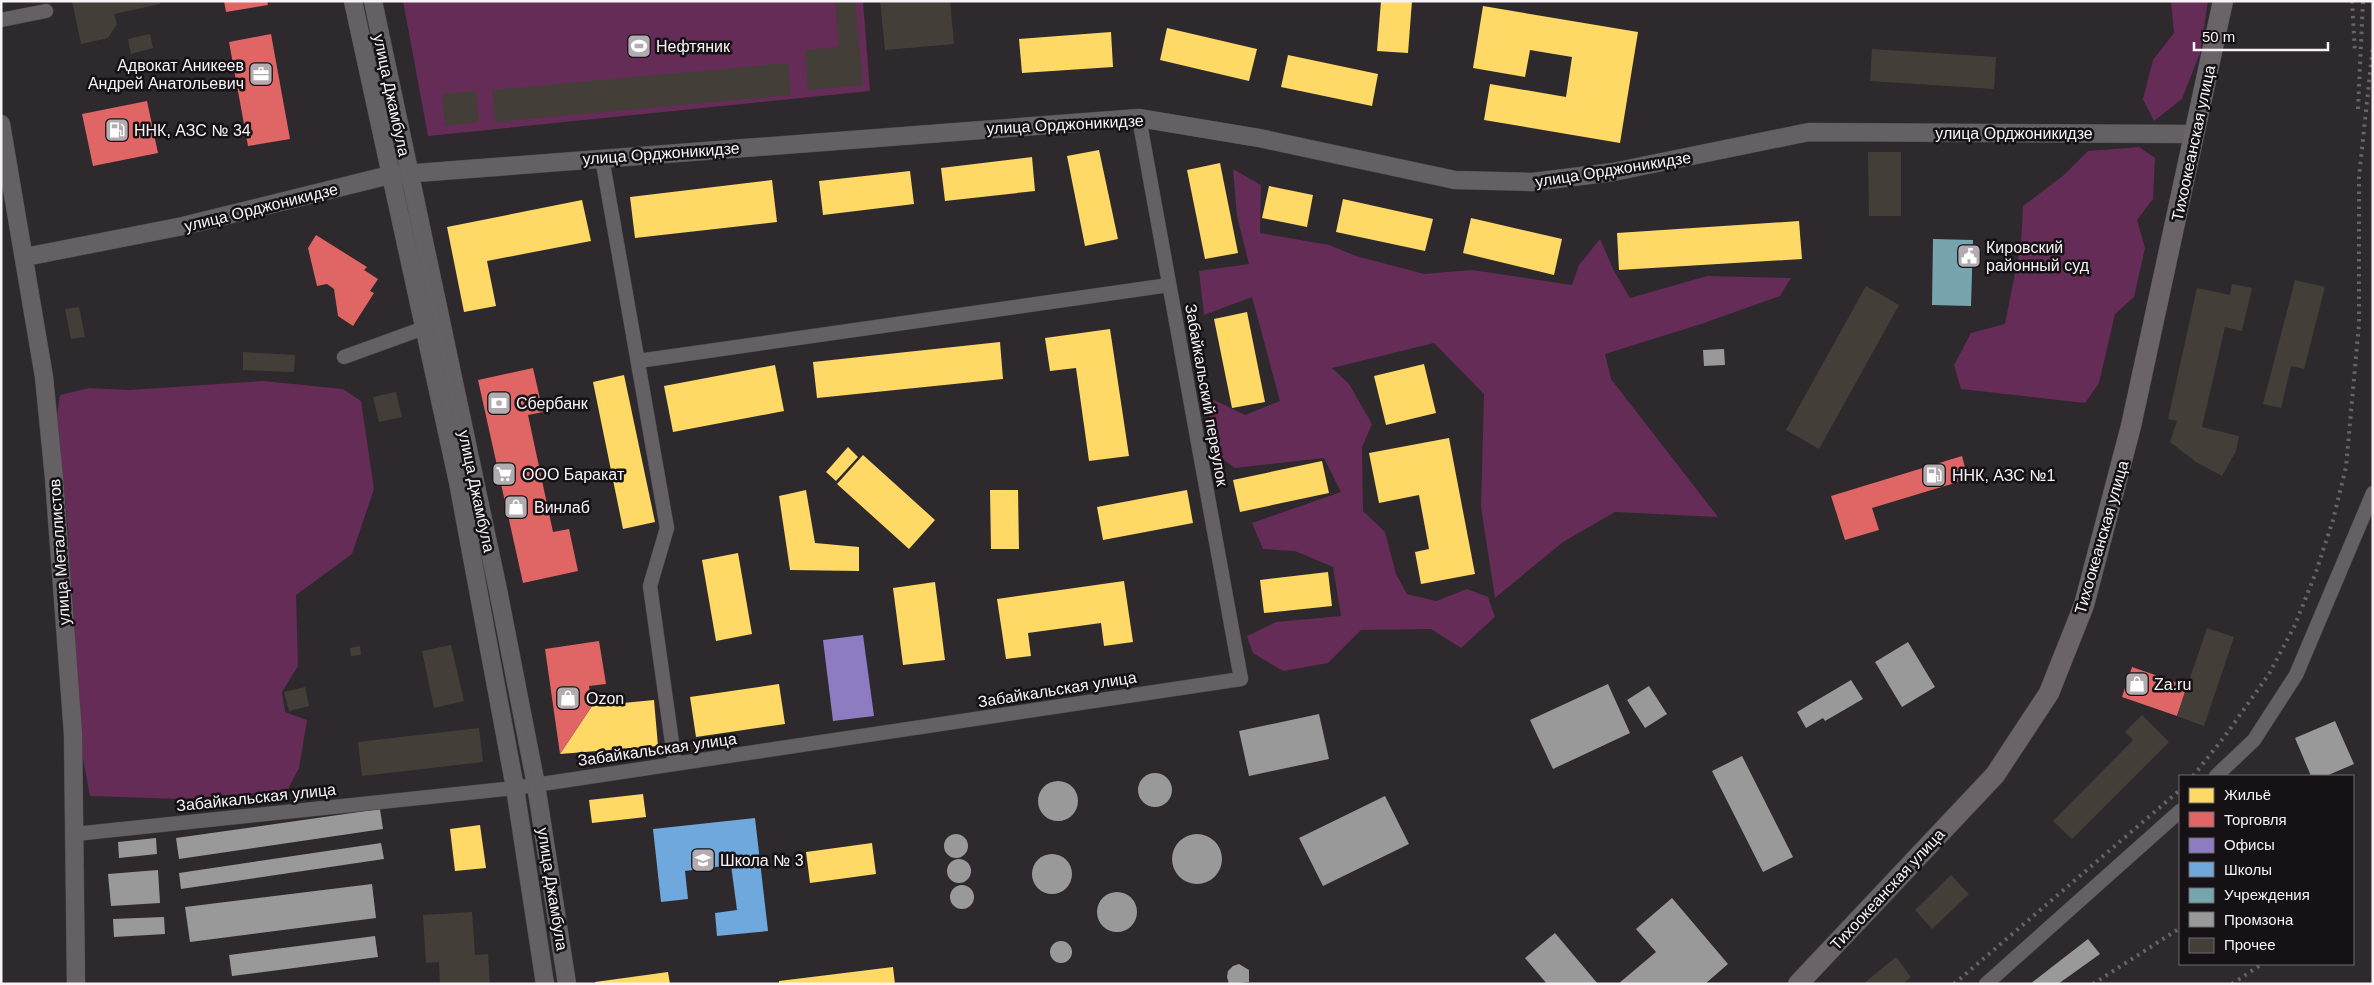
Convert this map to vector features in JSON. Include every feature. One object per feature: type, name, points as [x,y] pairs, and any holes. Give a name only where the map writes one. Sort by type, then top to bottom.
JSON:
[{"type":"main road","name":"Тихоокеанская улица","points":[[1798,984],[1995,775],[2049,693],[2084,605],[2132,426],[2224,1]]},
{"type":"street","name":"улица Джамбула","points":[[353,1],[460,491],[515,788],[545,984]]},
{"type":"street","name":"улица Джамбула","points":[[373,1],[498,590],[536,784],[567,984]]},
{"type":"street","points":[[1,20],[46,12]]},
{"type":"street","name":"улица Орджоникидзе","points":[[25,257],[182,226],[390,175],[1139,118],[1259,138],[1455,180],[1533,182],[1613,172],[1809,132],[2195,134]]},
{"type":"street","name":"Забайкальский переулок","points":[[1139,118],[1241,679]]},
{"type":"street","name":"улица Металлистов","points":[[1,124],[44,377],[54,478],[73,734],[76,984]]},
{"type":"street","points":[[602,158],[667,528],[650,586],[675,764]]},
{"type":"street","points":[[638,361],[1169,285]]},
{"type":"street","points":[[344,357],[424,328]]},
{"type":"street","points":[[2217,775],[2254,740],[2296,675],[2373,493]]},
{"type":"street","name":"Забайкальская улица","points":[[75,834],[515,788],[1241,679]]},
{"type":"street","points":[[1986,984],[2179,812]]},
{"type":"shaded area","name":"Нефтяник","points":[[403,1],[863,1],[870,91],[428,136]]},
{"type":"shaded area","points":[[2171,1],[2208,1],[2200,53],[2182,99],[2154,121],[2143,99],[2153,60],[2174,33]]},
{"type":"shaded area","points":[[2139,147],[2155,158],[2153,199],[2137,220],[2145,248],[2134,297],[2115,314],[2099,383],[2085,403],[1961,389],[1954,365],[1971,333],[2005,324],[2021,243],[2023,206],[2064,175],[2088,151]]},
{"type":"shaded area","points":[[1233,169],[1261,185],[1260,233],[1329,245],[1356,256],[1424,274],[1472,270],[1572,285],[1579,265],[1600,239],[1614,271],[1630,298],[1707,276],[1791,278],[1780,296],[1701,324],[1605,354],[1611,379],[1718,517],[1615,512],[1563,542],[1495,598],[1481,507],[1484,394],[1434,343],[1332,368],[1349,384],[1372,424],[1362,447],[1363,511],[1385,532],[1396,574],[1407,594],[1436,601],[1467,589],[1488,597],[1495,617],[1461,648],[1431,629],[1361,630],[1328,663],[1283,671],[1253,653],[1247,636],[1276,622],[1341,616],[1333,567],[1295,551],[1263,549],[1252,523],[1341,492],[1324,458],[1235,468],[1220,457],[1208,409],[1214,400],[1245,415],[1280,401],[1252,297],[1204,315],[1199,271],[1249,264],[1237,216]]},
{"type":"shaded area","points":[[263,381],[343,389],[361,401],[374,489],[352,554],[296,595],[298,666],[282,692],[285,712],[307,720],[299,768],[287,791],[180,799],[90,796],[76,721],[68,529],[57,415],[60,395],[89,388],[129,390]]},
{"type":"building: Жильё","points":[[1381,1],[1412,1],[1408,53],[1377,51]]},
{"type":"building: Жильё","points":[[1483,6],[1638,32],[1620,143],[1484,120],[1490,84],[1566,97],[1572,57],[1530,50],[1525,77],[1473,68]]},
{"type":"building: Жильё","points":[[1167,28],[1257,49],[1249,81],[1160,60]]},
{"type":"building: Жильё","points":[[1111,32],[1113,67],[1022,73],[1019,39]]},
{"type":"building: Жильё","points":[[1288,55],[1378,74],[1372,106],[1281,87]]},
{"type":"building: Жильё","points":[[1099,150],[1118,239],[1085,246],[1067,156]]},
{"type":"building: Жильё","points":[[1032,157],[1035,191],[945,201],[941,168]]},
{"type":"building: Жильё","points":[[1220,163],[1238,253],[1205,259],[1187,170]]},
{"type":"building: Жильё","points":[[910,171],[914,204],[823,215],[819,181]]},
{"type":"building: Жильё","points":[[772,180],[777,222],[635,238],[630,197]]},
{"type":"building: Жильё","points":[[1269,186],[1313,195],[1307,227],[1262,218]]},
{"type":"building: Жильё","points":[[1343,199],[1433,219],[1425,251],[1336,232]]},
{"type":"building: Жильё","points":[[582,200],[591,241],[487,261],[496,306],[464,312],[447,227]]},
{"type":"building: Жильё","points":[[1471,218],[1562,239],[1554,275],[1463,253]]},
{"type":"building: Жильё","points":[[1799,221],[1802,259],[1619,270],[1617,233]]},
{"type":"building: Жильё","points":[[1247,312],[1265,402],[1232,408],[1214,319]]},
{"type":"building: Жильё","points":[[1110,329],[1129,456],[1089,461],[1076,368],[1050,371],[1045,338]]},
{"type":"building: Жильё","points":[[1000,342],[1003,379],[817,398],[813,362]]},
{"type":"building: Жильё","points":[[1424,364],[1436,413],[1386,425],[1374,376]]},
{"type":"building: Жильё","points":[[775,365],[784,411],[673,432],[664,386]]},
{"type":"building: Жильё","points":[[624,375],[655,522],[623,529],[593,382]]},
{"type":"building: Жильё","points":[[1449,438],[1475,574],[1421,584],[1415,552],[1429,549],[1419,495],[1379,503],[1369,453]]},
{"type":"building: Жильё","points":[[848,447],[858,457],[836,481],[826,472]]},
{"type":"building: Жильё","points":[[863,455],[935,520],[909,549],[837,484]]},
{"type":"building: Жильё","points":[[1322,461],[1329,493],[1240,512],[1233,480]]},
{"type":"building: Жильё","points":[[806,490],[815,543],[859,547],[859,571],[790,570],[779,496]]},
{"type":"building: Жильё","points":[[990,490],[1018,490],[1019,549],[991,549]]},
{"type":"building: Жильё","points":[[1187,490],[1193,523],[1103,540],[1097,507]]},
{"type":"building: Жильё","points":[[738,553],[752,634],[716,641],[702,560]]},
{"type":"building: Жильё","points":[[1328,572],[1332,606],[1264,613],[1260,580]]},
{"type":"building: Жильё","points":[[1124,581],[1133,642],[1104,646],[1101,623],[1028,633],[1031,656],[1006,659],[997,599]]},
{"type":"building: Жильё","points":[[935,582],[945,660],[903,665],[893,588]]},
{"type":"building: Жильё","points":[[779,684],[785,724],[696,737],[690,697]]},
{"type":"building: Жильё","points":[[654,700],[658,746],[560,754],[592,706]]},
{"type":"building: Жильё","points":[[643,794],[646,817],[592,823],[589,800]]},
{"type":"building: Жильё","points":[[480,825],[486,868],[455,871],[450,829]]},
{"type":"building: Жильё","points":[[872,843],[876,874],[810,883],[806,852]]},
{"type":"building: Жильё","points":[[893,967],[895,984],[779,984],[779,981]]},
{"type":"building: Жильё","points":[[668,972],[670,984],[596,984],[595,982]]},
{"type":"building: Торговля","points":[[224,1],[267,1],[268,5],[226,12]]},
{"type":"building: Торговля","points":[[271,34],[290,139],[248,146],[229,42]]},
{"type":"building: Торговля","points":[[147,101],[158,153],[93,166],[82,114]]},
{"type":"building: Торговля","points":[[316,235],[367,267],[364,270],[378,279],[370,291],[374,293],[353,326],[338,316],[334,289],[327,284],[317,286],[308,248]]},
{"type":"building: Торговля","points":[[533,368],[543,412],[528,415],[553,532],[569,529],[578,571],[523,583],[478,380]]},
{"type":"building: Торговля","points":[[1962,456],[1968,479],[1872,508],[1879,530],[1845,540],[1831,496]]},
{"type":"building: Торговля","points":[[599,641],[606,684],[589,686],[592,706],[560,754],[545,649]]},
{"type":"building: Торговля","points":[[2132,667],[2187,686],[2177,716],[2122,697]]},
{"type":"building: Офисы","points":[[863,635],[874,716],[833,721],[823,640]]},
{"type":"building: Школы","points":[[755,818],[768,931],[717,936],[715,913],[737,910],[731,865],[685,871],[688,899],[661,902],[653,829]]},
{"type":"building: Учреждения","points":[[1933,239],[1973,240],[1971,306],[1932,305]]},
{"type":"building: Промзона","points":[[1724,349],[1725,365],[1704,366],[1703,350]]},
{"type":"building: Промзона","points":[[1908,642],[1935,687],[1902,707],[1875,662]]},
{"type":"building: Промзона","points":[[1851,680],[1863,699],[1825,721],[1823,718],[1806,728],[1797,712]]},
{"type":"building: Промзона","points":[[1608,684],[1630,733],[1553,769],[1530,720]]},
{"type":"building: Промзона","points":[[1649,686],[1667,714],[1645,728],[1627,700]]},
{"type":"building: Промзона","points":[[1319,714],[1329,759],[1249,776],[1239,731]]},
{"type":"building: Промзона","points":[[2335,721],[2354,764],[2328,775],[2311,775],[2295,738]]},
{"type":"building: Промзона","points":[[1742,756],[1793,857],[1763,872],[1712,771]]},
{"type":"building: Промзона","points":[[1155,773],[1167,778],[1172,790],[1167,802],[1155,807],[1143,802],[1138,790],[1143,778]]},
{"type":"building: Промзона","points":[[1062,781],[1069,784],[1075,790],[1078,801],[1077,809],[1069,818],[1062,821],[1054,821],[1047,818],[1039,809],[1038,797],[1041,790],[1050,782]]},
{"type":"building: Промзона","points":[[1385,796],[1409,844],[1323,886],[1299,838]]},
{"type":"building: Промзона","points":[[380,809],[383,829],[179,859],[176,838]]},
{"type":"building: Промзона","points":[[956,834],[965,837],[968,846],[965,855],[956,858],[947,855],[944,846],[947,837]]},
{"type":"building: Промзона","points":[[1197,834],[1207,836],[1215,841],[1220,849],[1222,859],[1220,869],[1215,877],[1207,882],[1197,884],[1187,882],[1179,877],[1174,869],[1172,859],[1174,849],[1179,841],[1187,836]]},
{"type":"building: Промзона","points":[[156,838],[157,854],[119,858],[118,842]]},
{"type":"building: Промзона","points":[[381,843],[384,859],[181,889],[179,873]]},
{"type":"building: Промзона","points":[[1056,854],[1063,857],[1069,863],[1072,874],[1071,882],[1063,891],[1056,894],[1048,894],[1041,891],[1033,882],[1032,870],[1035,863],[1044,855]]},
{"type":"building: Промзона","points":[[959,859],[968,862],[971,871],[968,880],[959,883],[950,880],[947,871],[950,862]]},
{"type":"building: Промзона","points":[[158,870],[160,903],[111,906],[108,874]]},
{"type":"building: Промзона","points":[[372,884],[376,918],[190,942],[185,907]]},
{"type":"building: Промзона","points":[[962,885],[971,888],[974,897],[971,906],[962,909],[953,906],[950,897],[953,888]]},
{"type":"building: Промзона","points":[[1121,892],[1128,895],[1134,901],[1137,912],[1136,920],[1128,929],[1121,932],[1113,932],[1106,929],[1098,920],[1097,908],[1100,901],[1109,893]]},
{"type":"building: Промзона","points":[[1672,898],[1728,964],[1705,984],[1618,984],[1656,952],[1636,929]]},
{"type":"building: Промзона","points":[[164,917],[165,934],[114,937],[113,919]]},
{"type":"building: Промзона","points":[[1555,933],[1598,984],[1547,984],[1525,958]]},
{"type":"building: Промзона","points":[[375,936],[378,957],[232,976],[229,955]]},
{"type":"building: Промзона","points":[[2088,939],[2100,954],[2058,984],[2030,984]]},
{"type":"building: Промзона","points":[[1061,941],[1069,944],[1072,952],[1069,960],[1061,963],[1053,960],[1050,952],[1053,944]]},
{"type":"building: Промзона","points":[[1239,964],[1249,970],[1249,982],[1229,984],[1228,971],[1233,966]]},
{"type":"building: Прочее","points":[[72,1],[159,1],[160,4],[114,14],[117,24],[108,38],[81,44]]},
{"type":"building: Прочее","points":[[835,1],[855,1],[863,85],[808,90],[805,50],[839,47]]},
{"type":"building: Прочее","points":[[880,1],[950,1],[954,44],[885,50]]},
{"type":"building: Прочее","points":[[150,34],[153,48],[131,54],[128,39]]},
{"type":"building: Прочее","points":[[1872,49],[1996,57],[1994,89],[1870,81]]},
{"type":"building: Прочее","points":[[788,63],[791,95],[495,122],[492,90]]},
{"type":"building: Прочее","points":[[476,91],[479,122],[445,126],[442,94]]},
{"type":"building: Прочее","points":[[1868,152],[1901,152],[1901,216],[1869,216]]},
{"type":"building: Прочее","points":[[2295,280],[2325,287],[2304,369],[2291,366],[2281,408],[2263,404]]},
{"type":"building: Прочее","points":[[2232,284],[2252,288],[2242,331],[2225,327],[2202,427],[2239,436],[2236,451],[2222,476],[2196,462],[2170,442],[2177,421],[2168,419],[2197,288],[2230,295]]},
{"type":"building: Прочее","points":[[1866,286],[1899,305],[1819,449],[1786,430]]},
{"type":"building: Прочее","points":[[79,307],[85,337],[71,339],[65,309]]},
{"type":"building: Прочее","points":[[243,352],[295,355],[294,372],[243,370]]},
{"type":"building: Прочее","points":[[396,392],[402,417],[379,422],[373,397]]},
{"type":"building: Прочее","points":[[2207,628],[2234,637],[2204,726],[2177,716]]},
{"type":"building: Прочее","points":[[451,645],[464,701],[434,708],[422,651]]},
{"type":"building: Прочее","points":[[360,646],[361,655],[351,656],[350,648]]},
{"type":"building: Прочее","points":[[305,687],[309,706],[289,711],[284,692]]},
{"type":"building: Прочее","points":[[2142,715],[2169,742],[2072,839],[2053,821],[2133,740],[2125,732]]},
{"type":"building: Прочее","points":[[479,728],[483,762],[362,776],[358,742]]},
{"type":"building: Прочее","points":[[1951,875],[1969,894],[1932,929],[1915,910]]},
{"type":"building: Прочее","points":[[472,912],[475,955],[488,954],[490,984],[440,984],[439,962],[426,963],[423,915]]},
{"type":"building: Прочее","points":[[1896,957],[1911,977],[1903,984],[1863,984]]},
{"type":"tram line","points":[[368,1],[478,515],[534,800],[563,984]]},
{"type":"tram line","points":[[445,393],[457,449]]},
{"type":"railway","points":[[2352,1],[2355,53]]},
{"type":"railway","points":[[2358,109],[2363,1]]},
{"type":"railway","points":[[2194,775],[2225,736],[2269,674],[2295,625],[2316,572],[2333,520],[2346,467],[2359,324],[2359,177],[2373,45]]},
{"type":"railway","points":[[1954,984],[2179,791]]},
{"type":"railway","points":[[2093,984],[2179,929]]},
{"type":"railway","points":[[2232,984],[2260,965]]},
{"type":"place","name":"Нефтяник","points":[[639,46]]},
{"type":"place","name":"Адвокат Аникеев Андрей Анатольевич","points":[[261,74]]},
{"type":"place","name":"ННК, АЗС № 34","points":[[117,130]]},
{"type":"place","name":"Кировский районный суд","points":[[1969,256]]},
{"type":"place","name":"Сбербанк","points":[[499,403]]},
{"type":"place","name":"ООО Баракат","points":[[504,474]]},
{"type":"place","name":"ННК, АЗС №1","points":[[1934,475]]},
{"type":"place","name":"Винлаб","points":[[516,507]]},
{"type":"place","name":"Za.ru","points":[[2137,684]]},
{"type":"place","name":"Ozon","points":[[568,698]]},
{"type":"place","name":"Школа № 3","points":[[703,860]]}]
